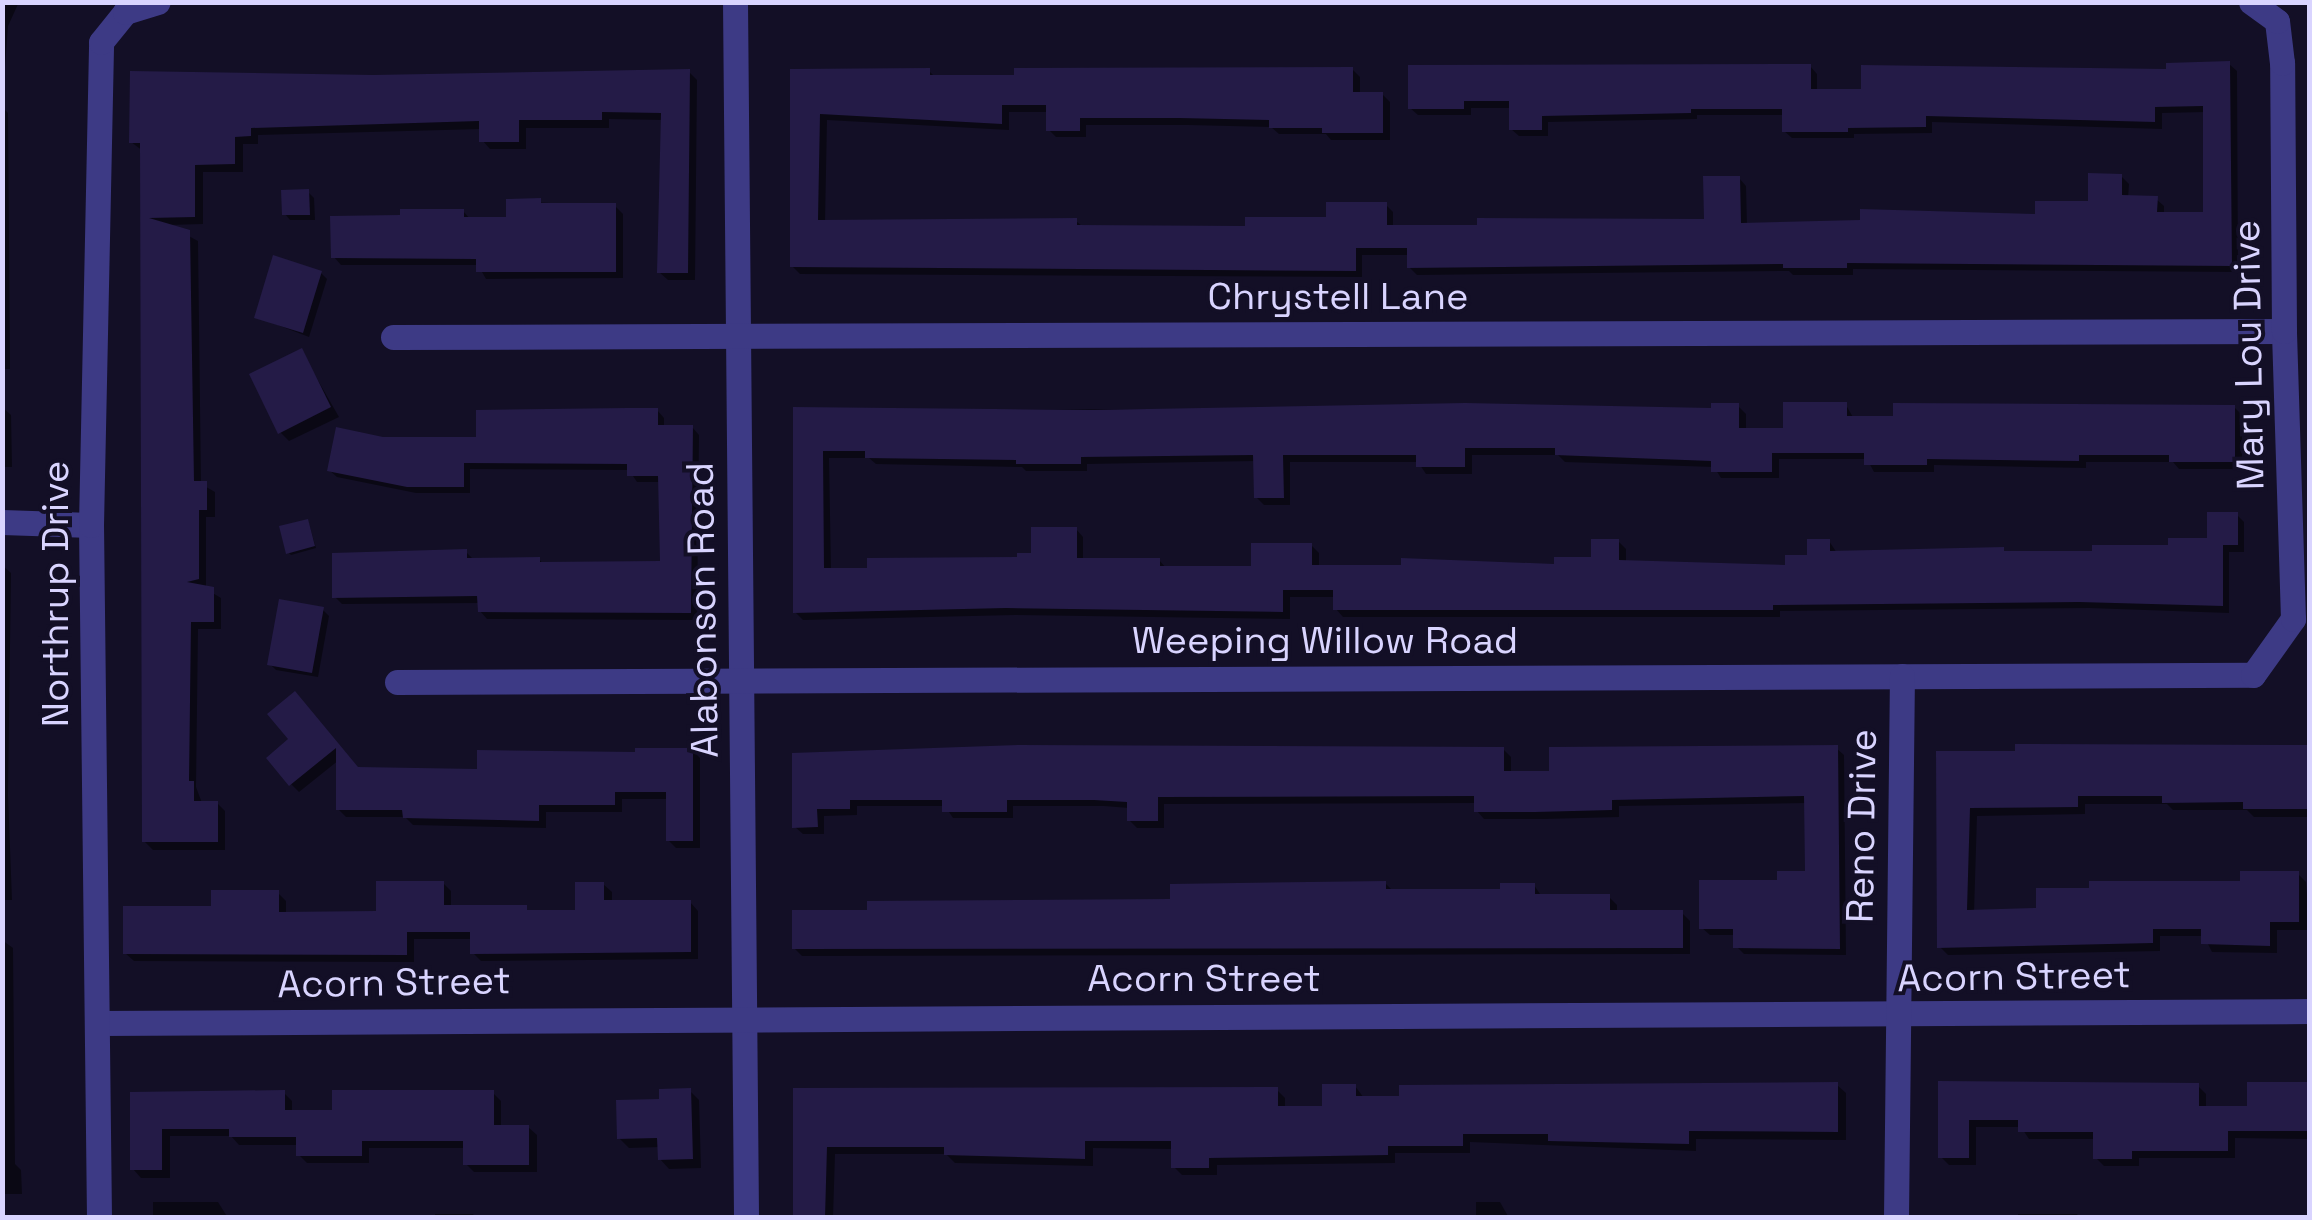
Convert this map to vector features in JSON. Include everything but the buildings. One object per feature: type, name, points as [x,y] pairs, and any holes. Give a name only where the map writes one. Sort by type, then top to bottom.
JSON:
[{"type":"street","name":"Northrup Drive","points":[[99,1218],[91,524],[101,42],[125,12],[158,2]]},
{"type":"street","name":"Alabonson Road","points":[[734,2],[746,1218]]},
{"type":"street","name":"Mary Lou Drive","points":[[2251,2],[2277,21],[2282,63],[2284,331],[2293,619],[2253,675]]},
{"type":"street","name":"Chrystell Lane","points":[[394,338],[2284,331]]},
{"type":"street","points":[[2,522],[91,524]]},
{"type":"street","name":"Weeping Willow Road","points":[[398,682],[2253,675]]},
{"type":"street","name":"Reno Drive","points":[[1896,1218],[1902,676]]},
{"type":"street","name":"Acorn Street","points":[[98,1024],[744,1017],[1898,1016],[2310,1011]]}]
